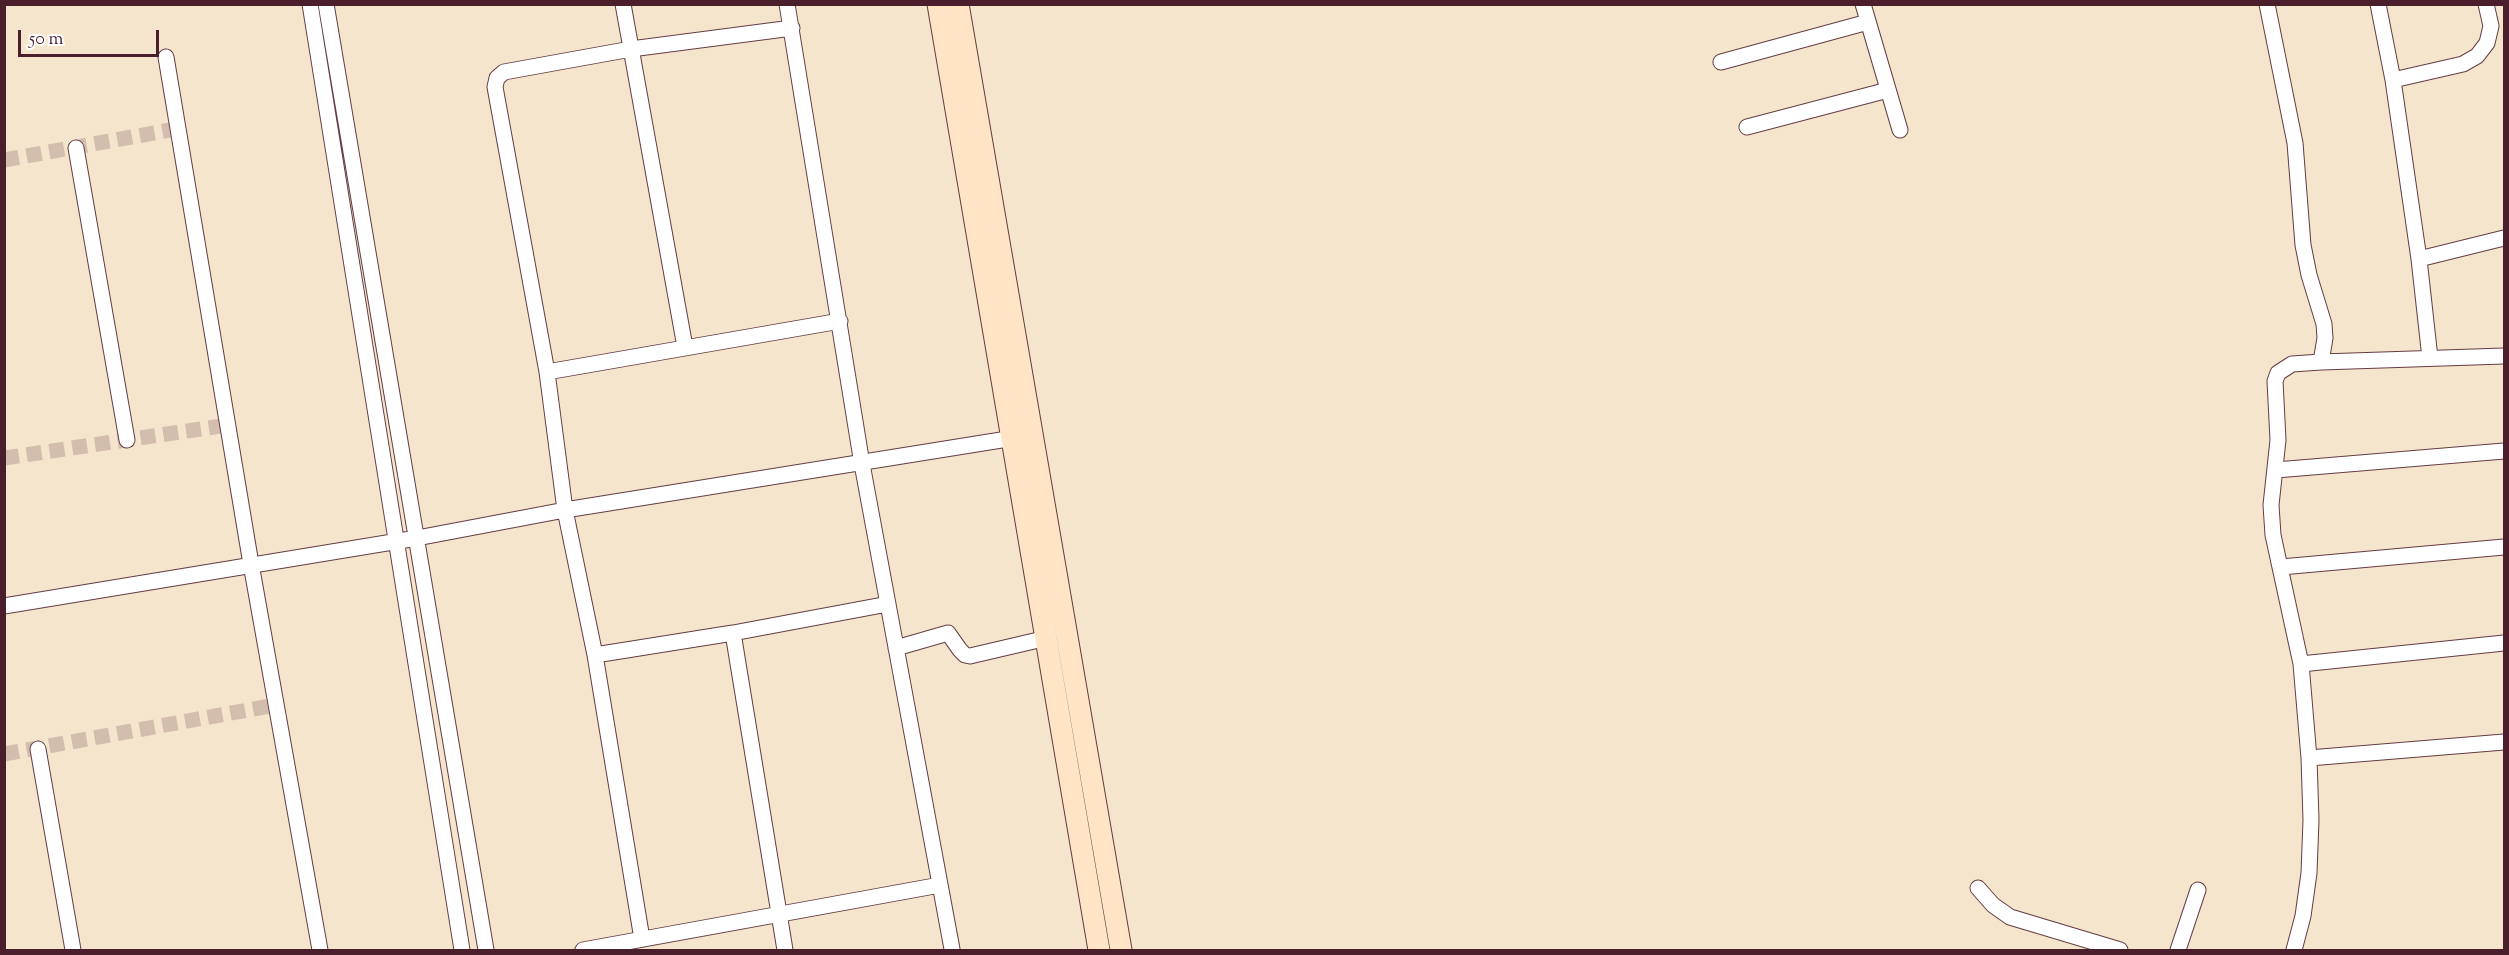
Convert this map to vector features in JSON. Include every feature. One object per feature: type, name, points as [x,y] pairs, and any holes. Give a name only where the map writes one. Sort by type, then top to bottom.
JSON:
[{"type":"street","points":[[310,4],[462,951]]},
{"type":"street","points":[[326,4],[486,951]]},
{"type":"street","points":[[623,4],[685,347]]},
{"type":"street","points":[[787,4],[862,464],[952,949]]},
{"type":"street","points":[[938,4],[1121,951]]},
{"type":"street","points":[[958,4],[1023,437],[1047,638],[1099,951]]},
{"type":"street","points":[[1863,4],[1900,130]]},
{"type":"street","points":[[2267,4],[2295,143],[2303,245],[2308,275],[2324,324],[2325,338],[2321,362]]},
{"type":"street","points":[[2378,4],[2393,80],[2420,259],[2430,358]]},
{"type":"street","points":[[2393,80],[2463,64],[2477,56],[2487,43],[2491,26],[2486,4]]},
{"type":"street","points":[[1721,62],[1868,22]]},
{"type":"street","points":[[642,939],[594,655],[565,510],[547,372],[495,87],[497,78],[504,72],[631,49],[792,28]]},
{"type":"street","points":[[166,57],[251,564],[320,951]]},
{"type":"street","points":[[1747,127],[1888,90]]},
{"type":"street","points":[[76,148],[127,440]]},
{"type":"street","points":[[2420,259],[2505,238]]},
{"type":"street","points":[[547,372],[840,321]]},
{"type":"street","points":[[2294,951],[2303,916],[2309,873],[2310,758],[2301,664],[2273,535],[2271,505],[2276,470],[2275,381],[2277,373],[2292,364],[2505,356]]},
{"type":"street","points":[[4,606],[417,538],[565,510],[1023,437]]},
{"type":"street","points":[[2276,470],[2505,451]]},
{"type":"street","points":[[2281,567],[2505,547]]},
{"type":"street","points":[[594,655],[733,633],[888,604]]},
{"type":"street","points":[[733,633],[785,951]]},
{"type":"street","points":[[896,648],[948,633],[964,655],[970,656],[1047,638]]},
{"type":"street","points":[[2301,664],[2505,643]]},
{"type":"street","points":[[2310,758],[2505,741]]},
{"type":"street","points":[[38,749],[73,951]]},
{"type":"street","points":[[583,950],[940,885]]},
{"type":"street","points":[[1978,888],[1993,905],[2010,917],[2120,951]]},
{"type":"street","points":[[2178,951],[2198,890]]},
{"type":"tunnel","points":[[4,160],[176,129]]},
{"type":"tunnel","points":[[4,458],[228,425]]},
{"type":"tunnel","points":[[4,754],[276,705]]}]
